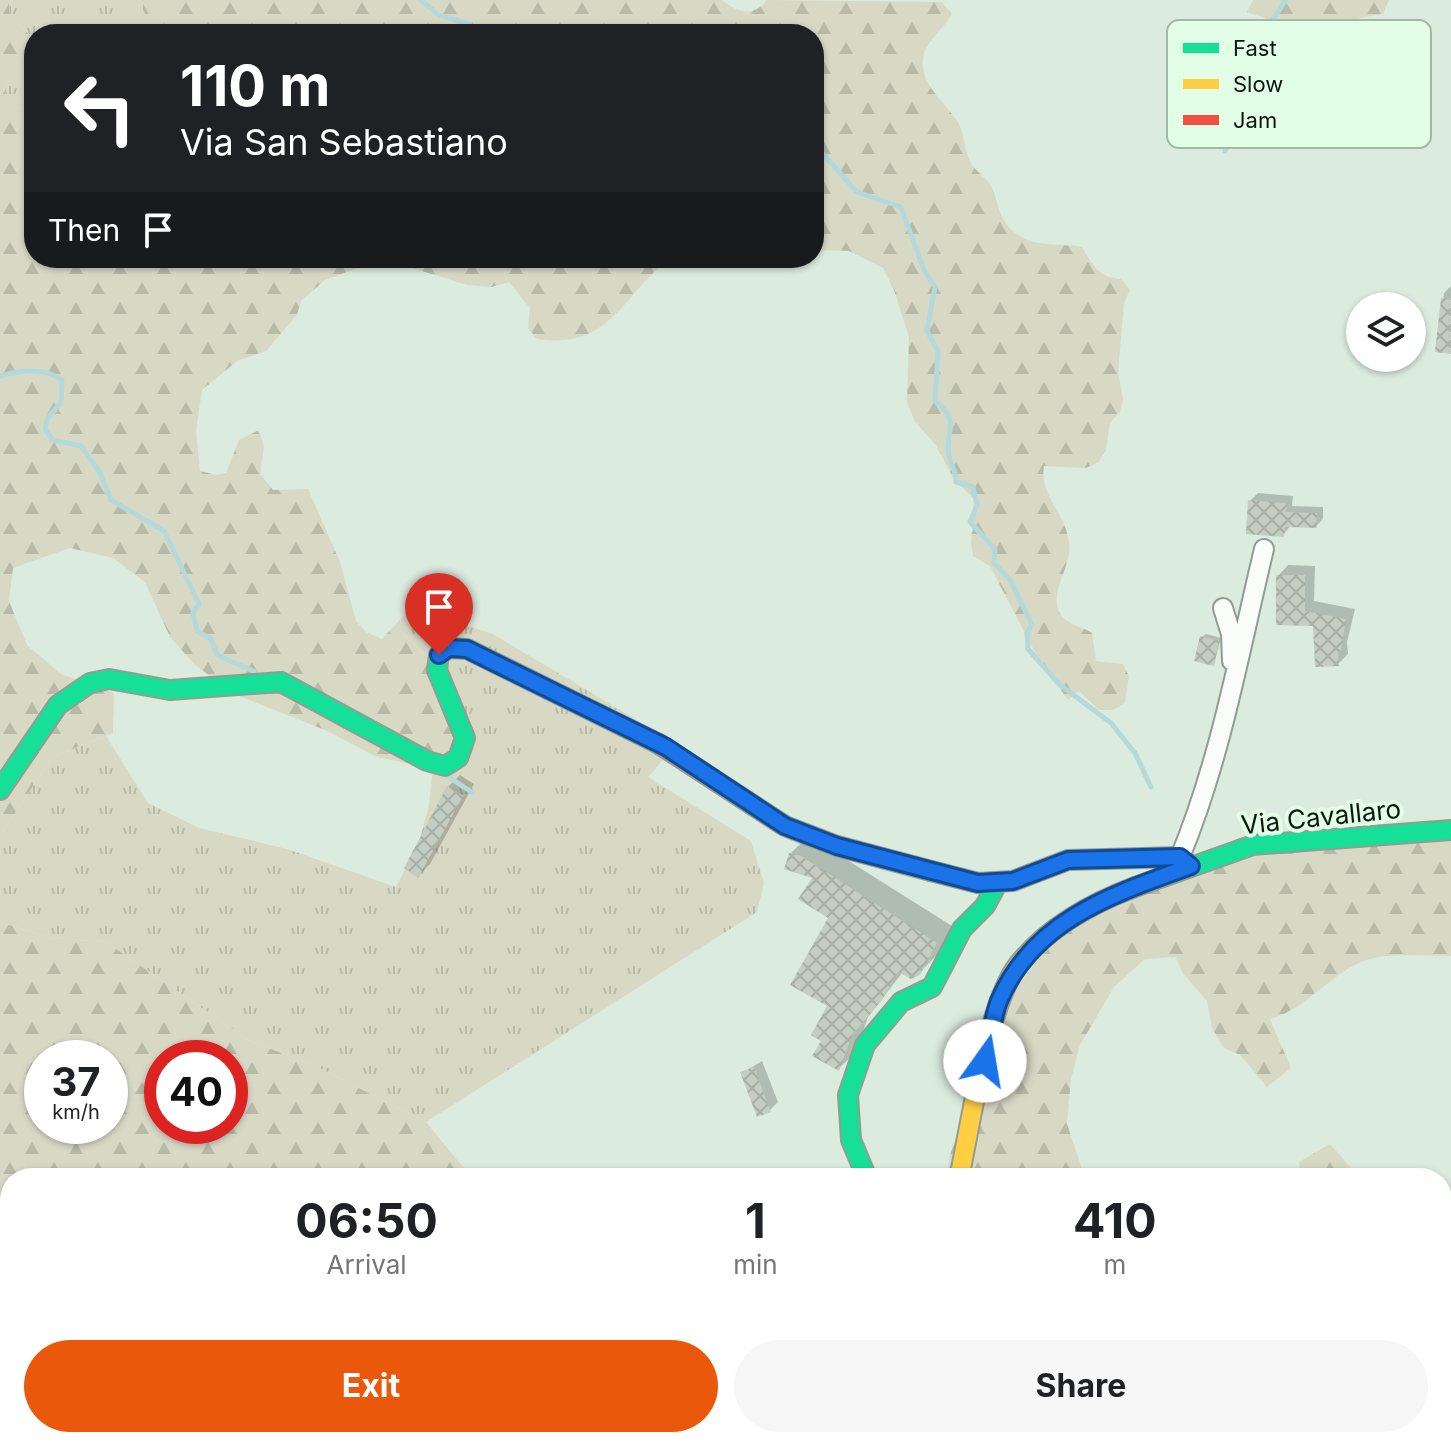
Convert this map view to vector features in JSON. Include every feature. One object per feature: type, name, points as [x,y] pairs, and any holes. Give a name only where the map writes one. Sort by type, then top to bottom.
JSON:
[{"type":"street","points":[[0,790],[62,701],[80,688],[109,679],[168,690],[257,679],[281,682],[427,761],[445,766],[458,758],[465,738],[437,670],[439,655],[448,648],[467,649],[666,747],[785,826],[837,846],[978,883],[1013,881],[1068,860],[1186,862],[1234,688],[1264,549]]},
{"type":"street","points":[[1223,608],[1231,634],[1234,688]]},
{"type":"street","name":"Via Cavallaro","points":[[961,1168],[998,1003],[1018,965],[1053,932],[1094,902],[1186,862],[1253,845],[1451,830]]},
{"type":"street","points":[[863,1168],[851,1140],[848,1095],[865,1045],[901,1002],[932,987],[962,929],[985,906],[998,882]]},
{"type":"green space","points":[[0,0],[9,0],[10,17],[24,30],[24,66],[7,83],[5,97],[24,110],[24,268],[358,268],[325,280],[301,301],[297,315],[266,351],[237,361],[202,390],[196,430],[200,471],[216,475],[226,473],[239,440],[259,430],[264,447],[260,474],[273,490],[308,489],[340,562],[356,621],[366,632],[382,639],[394,626],[443,670],[464,721],[452,751],[430,768],[377,757],[325,730],[234,694],[194,664],[170,637],[145,582],[113,558],[70,548],[13,568],[9,601],[27,645],[61,674],[114,693],[113,733],[53,757],[0,835]]},
{"type":"green space","points":[[9,0],[143,0],[143,10],[177,24],[24,24],[24,30],[10,17]]},
{"type":"green space","points":[[143,0],[722,0],[733,8],[745,11],[762,6],[767,0],[941,2],[952,13],[931,41],[923,59],[923,68],[935,93],[958,122],[969,158],[991,186],[1006,224],[1032,241],[1082,247],[1097,269],[1107,276],[1121,279],[1130,290],[1124,303],[1118,372],[1123,399],[1120,412],[1110,423],[1106,449],[1099,462],[1086,468],[1044,466],[1045,486],[1069,542],[1068,559],[1057,593],[1058,609],[1068,622],[1092,633],[1096,661],[1123,664],[1129,676],[1125,703],[1113,710],[1099,710],[1079,691],[1068,700],[1038,658],[990,566],[973,556],[971,542],[975,500],[953,478],[936,445],[915,422],[907,402],[909,337],[894,290],[883,268],[849,251],[824,250],[824,24],[169,24],[150,22],[143,10]]},
{"type":"green space","points":[[1253,0],[1389,0],[1383,14],[1354,20],[1270,20],[1247,12]]},
{"type":"green space","points":[[24,66],[24,110],[5,97],[7,83]]},
{"type":"green space","points":[[412,268],[659,268],[599,328],[562,340],[537,339],[528,328],[530,308],[509,282],[492,287],[467,285]]},
{"type":"green space","points":[[412,607],[493,634],[677,744],[648,777],[751,841],[764,883],[757,912],[426,1122],[315,1066],[248,1040],[106,942],[51,938],[0,922],[0,835],[53,757],[106,736],[148,803],[199,828],[287,849],[396,887],[419,842],[429,805],[443,670],[394,626]]},
{"type":"green space","points":[[1451,828],[1451,956],[1404,955],[1370,959],[1349,968],[1294,1008],[1270,1019],[1291,1068],[1267,1087],[1240,1055],[1224,1048],[1212,1028],[1207,1001],[1182,972],[1176,957],[1145,959],[1114,987],[1080,1045],[1071,1079],[1067,1124],[1082,1168],[948,1168],[994,1019],[1064,923],[1143,872]]},
{"type":"green space","points":[[0,922],[51,938],[106,942],[248,1040],[315,1066],[426,1122],[464,1168],[0,1168]]},
{"type":"green space","points":[[1330,1144],[1351,1168],[1300,1168],[1299,1162]]},
{"type":"building","points":[[1441,298],[1451,299],[1451,354],[1435,352]]},
{"type":"building","points":[[1248,500],[1287,503],[1286,512],[1317,513],[1317,528],[1285,527],[1284,537],[1246,534]]},
{"type":"building","points":[[1276,575],[1305,575],[1305,611],[1346,619],[1341,651],[1338,651],[1339,666],[1315,667],[1313,626],[1276,625]]},
{"type":"building","points":[[1200,636],[1219,641],[1214,666],[1194,661]]},
{"type":"building","points":[[447,786],[463,796],[418,878],[404,868]]},
{"type":"building","points":[[789,853],[801,856],[937,943],[920,975],[911,979],[898,972],[882,1000],[852,1035],[839,1071],[812,1056],[821,1041],[811,1035],[827,1006],[790,985],[828,918],[798,899],[812,878],[784,869]]},
{"type":"building","points":[[754,1067],[771,1112],[757,1117],[740,1072]]},
{"type":"waterway","points":[[421,0],[439,15],[469,24]]},
{"type":"waterway","points":[[1272,20],[1286,0]]},
{"type":"waterway","points":[[824,155],[857,192],[901,207],[924,270],[935,287],[927,331],[938,351],[935,401],[950,421],[948,448],[956,482],[973,487],[977,505],[970,522],[995,549],[994,563],[1010,580],[1032,625],[1027,633],[1028,649],[1059,684],[1111,723],[1135,753],[1151,787]]},
{"type":"waterway","points":[[0,376],[32,371],[48,373],[62,380],[61,403],[48,417],[45,429],[53,440],[81,446],[99,471],[111,500],[164,531],[199,604],[193,613],[197,631],[211,639],[217,655],[255,672]]},
{"type":"waterway","points":[[447,776],[473,793]]},
{"type":"traffic: fast","points":[[0,790],[58,705],[90,683],[109,679],[170,690],[281,682],[427,761],[445,766],[458,758],[465,738],[437,670],[439,655],[448,648],[467,649],[659,744]]},
{"type":"traffic: fast","points":[[1135,887],[1253,845],[1451,830]]},
{"type":"traffic: fast","points":[[931,871],[978,883],[1013,881],[1068,860],[1180,857],[1191,866]]},
{"type":"traffic: fast","points":[[863,1168],[851,1140],[848,1095],[865,1045],[901,1002],[932,987],[962,929],[985,906],[998,882]]},
{"type":"traffic: slow","points":[[961,1168],[989,1036],[997,1008],[1018,965],[1056,928],[1135,887]]},
{"type":"traffic: jam","points":[[659,744],[785,826],[837,846],[931,871]]},
{"type":"route","points":[[439,655],[448,648],[467,649],[666,747],[785,826],[837,846],[978,883],[1013,881],[1068,860],[1180,857],[1191,866],[1094,902],[1053,932],[1018,965],[998,1003],[985,1061]]}]
